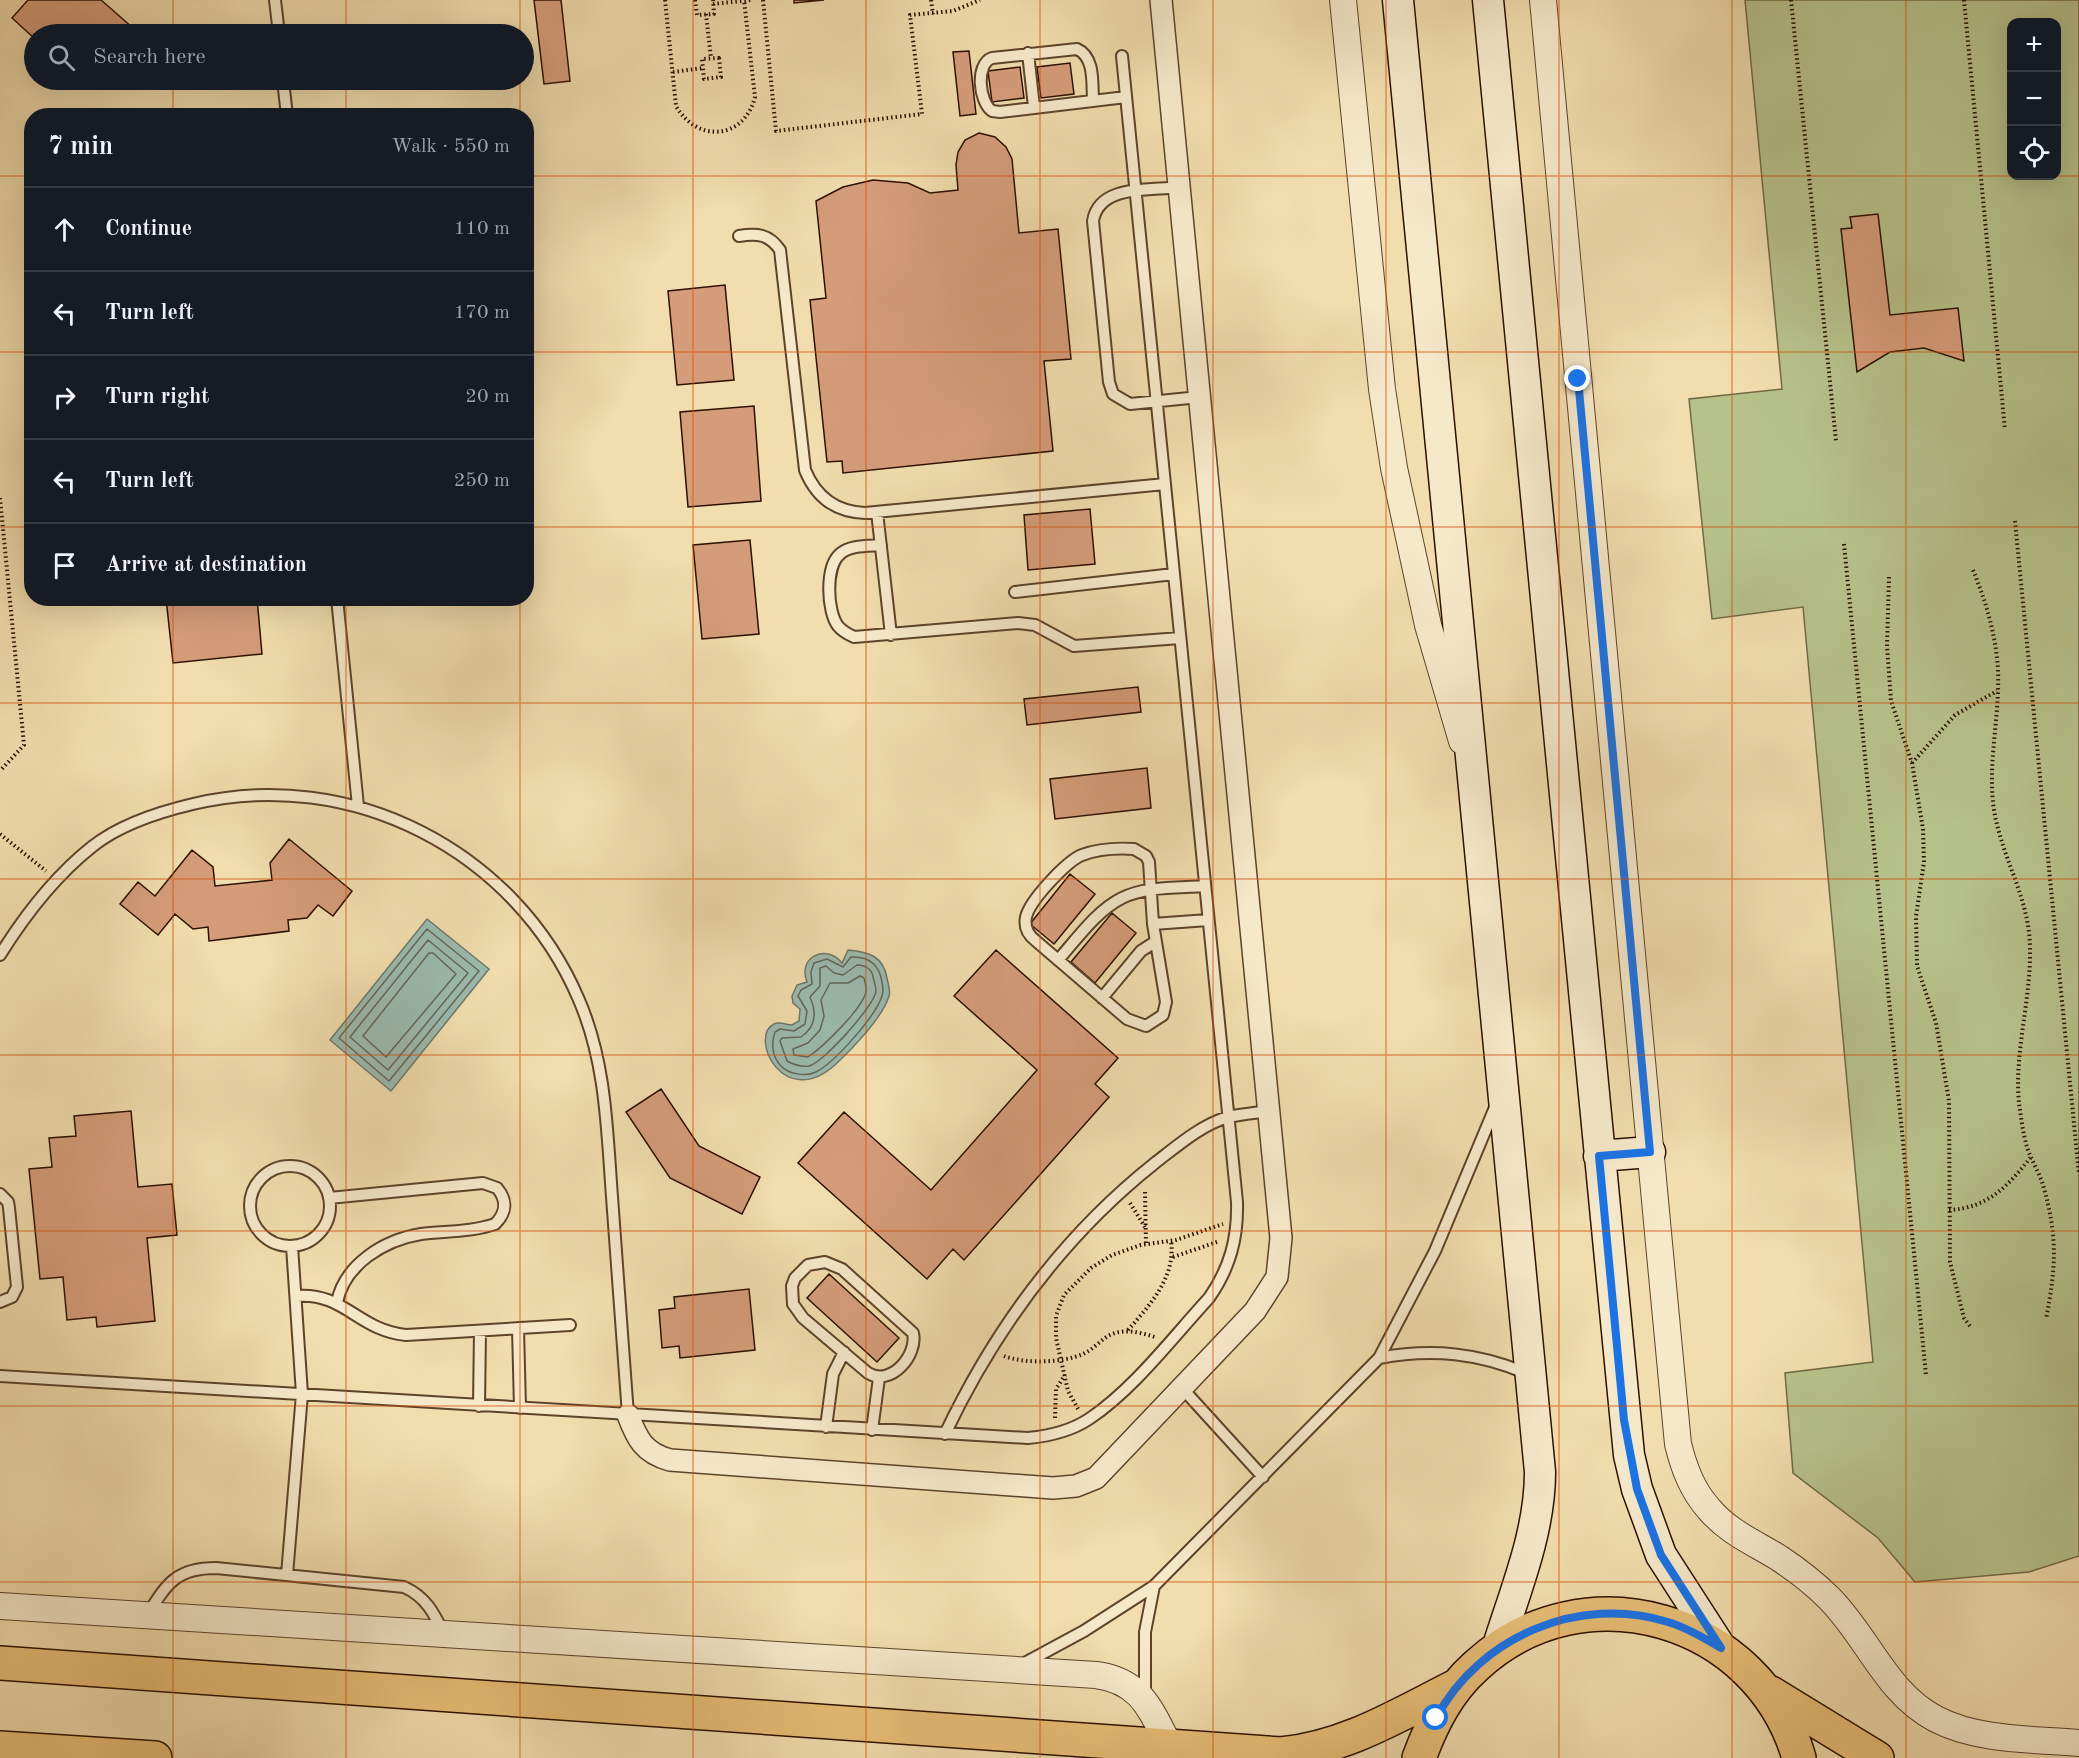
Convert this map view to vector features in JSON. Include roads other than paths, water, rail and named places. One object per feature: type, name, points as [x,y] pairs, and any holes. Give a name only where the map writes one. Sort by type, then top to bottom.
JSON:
[{"type":"main road","points":[[1398,0],[1540,1472],[1538,1513],[1497,1649]]},
{"type":"main road","points":[[1488,0],[1624,1420],[1637,1489],[1661,1555],[1721,1648]]},
{"type":"main road","points":[[1599,1156],[1650,1152]]},
{"type":"main road","points":[[1419,1758],[1430,1730],[1458,1685],[1497,1649],[1520,1635],[1555,1621],[1592,1614],[1630,1615],[1667,1622],[1695,1633],[1721,1648],[1745,1668],[1765,1690],[1782,1715],[1799,1758]]},
{"type":"main road","points":[[0,1663],[276,1681],[1257,1754],[1313,1750],[1351,1739],[1458,1685]]},
{"type":"main road","points":[[1765,1690],[1877,1758]]},
{"type":"main road","points":[[0,1748],[155,1758]]},
{"type":"street","points":[[628,1415],[637,1439],[645,1449],[656,1456],[670,1460],[1053,1488],[1076,1486],[1096,1478],[1256,1311],[1277,1277],[1281,1238],[1161,0]]},
{"type":"street","points":[[1343,0],[1382,389],[1394,468],[1428,625],[1474,779]]},
{"type":"street","points":[[1543,0],[1678,1444],[1689,1478],[1697,1493],[1722,1522],[1780,1559],[1829,1598],[1853,1625],[1897,1689],[1921,1710],[1946,1724],[1972,1732],[2079,1743]]},
{"type":"street","points":[[0,1606],[1107,1677],[1129,1685],[1146,1702],[1170,1747]]},
{"type":"lane","points":[[275,0],[278,24]]},
{"type":"lane","points":[[1094,100],[1089,63],[1081,51],[1067,48],[1028,53],[986,61],[981,70],[984,98],[989,109],[996,112],[1034,107],[1094,100],[1126,96]]},
{"type":"lane","points":[[1028,53],[1034,107]]},
{"type":"lane","points":[[0,1376],[1014,1439],[1055,1433],[1089,1419],[1131,1382],[1219,1284],[1232,1252],[1238,1219],[1122,56]]},
{"type":"lane","points":[[285,90],[286,108]]},
{"type":"lane","points":[[1179,188],[1107,197],[1094,214],[1099,287],[1109,382],[1113,394],[1130,404],[1199,397]]},
{"type":"lane","points":[[739,236],[754,234],[770,238],[783,257],[803,459],[809,480],[823,498],[833,505],[854,512],[877,512],[1165,483]]},
{"type":"lane","points":[[877,512],[891,634]]},
{"type":"lane","points":[[881,544],[847,549],[833,562],[829,580],[832,612],[839,628],[854,637],[1018,623],[1035,626],[1074,646],[1180,638]]},
{"type":"lane","points":[[1015,592],[1174,574]]},
{"type":"lane","points":[[338,606],[358,806]]},
{"type":"lane","points":[[0,955],[57,880],[95,844],[149,817],[178,807],[228,797],[268,794],[298,795],[358,806],[416,827],[442,842],[492,878],[514,899],[551,947],[580,1001],[598,1059],[604,1089],[628,1415]]},
{"type":"lane","points":[[1134,849],[1146,856],[1149,862],[1153,924],[1166,1009],[1158,1020],[1146,1026],[1138,1025],[1102,998],[1030,937],[1026,917],[1059,872],[1073,859],[1091,852],[1134,849]]},
{"type":"lane","points":[[1058,960],[1105,909],[1131,894],[1205,885]]},
{"type":"lane","points":[[1153,924],[1208,920]]},
{"type":"lane","points":[[1102,998],[1141,951],[1155,942]]},
{"type":"lane","points":[[1011,1670],[1084,1631],[1154,1586],[1379,1358],[1439,1242],[1503,1085]]},
{"type":"lane","points":[[945,1434],[989,1350],[1051,1265],[1124,1189],[1193,1134],[1228,1117],[1269,1111]]},
{"type":"lane","points":[[299,1166],[318,1178],[329,1198],[327,1221],[314,1239],[292,1246],[270,1241],[254,1225],[250,1202],[258,1181],[276,1168],[299,1166]]},
{"type":"lane","points":[[329,1198],[483,1183],[498,1188],[505,1202],[504,1211],[495,1224],[418,1234],[376,1252],[351,1270],[344,1280],[337,1302]]},
{"type":"lane","points":[[0,1194],[8,1202],[6,1230],[17,1287],[12,1297],[0,1302]]},
{"type":"lane","points":[[287,1575],[302,1395],[292,1246]]},
{"type":"lane","points":[[825,1262],[842,1269],[910,1329],[914,1342],[911,1351],[892,1375],[879,1378],[868,1372],[803,1318],[793,1304],[791,1295],[795,1278],[808,1265],[825,1262]]},
{"type":"lane","points":[[296,1296],[310,1295],[337,1302],[366,1324],[393,1334],[421,1335],[570,1325]]},
{"type":"lane","points":[[518,1328],[520,1408]]},
{"type":"lane","points":[[479,1406],[480,1331]]},
{"type":"lane","points":[[826,1427],[833,1374],[844,1352]]},
{"type":"lane","points":[[1379,1358],[1423,1352],[1457,1354],[1490,1360],[1531,1375]]},
{"type":"lane","points":[[872,1430],[879,1378]]},
{"type":"lane","points":[[1182,1388],[1263,1477]]},
{"type":"lane","points":[[147,1615],[164,1588],[182,1573],[193,1569],[216,1568],[404,1587],[422,1597],[429,1605],[444,1634]]},
{"type":"lane","points":[[1146,1702],[1144,1632],[1154,1586]]},
{"type":"water","points":[[427,919],[489,969],[391,1091],[330,1040]]},
{"type":"water","points":[[848,950],[869,954],[882,965],[890,990],[886,1004],[866,1032],[836,1064],[817,1077],[801,1080],[787,1076],[776,1067],[768,1055],[765,1042],[767,1031],[776,1023],[792,1025],[799,1021],[800,1009],[793,1003],[792,996],[797,985],[807,982],[805,973],[809,960],[821,954],[828,954],[842,963]]}]
